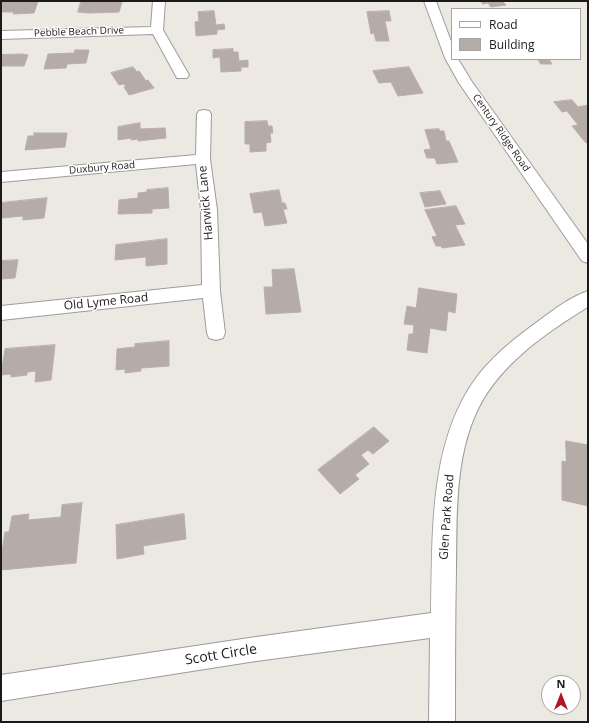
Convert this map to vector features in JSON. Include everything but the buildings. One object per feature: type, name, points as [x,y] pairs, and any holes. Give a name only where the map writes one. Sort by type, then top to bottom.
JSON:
[{"type":"street","points":[[159,1],[157,30],[182,75]]},
{"type":"street","name":"Century Ridge Road","points":[[430,1],[451,58]]},
{"type":"street","name":"Pebble Beach Drive","points":[[1,35],[157,30]]},
{"type":"street","name":"Century Ridge Road","points":[[452,60],[588,257]]},
{"type":"street","name":"Harwick Lane","points":[[204,114],[203,159],[209,210],[211,291],[216,333]]},
{"type":"street","name":"Duxbury Road","points":[[1,177],[203,159]]},
{"type":"street","name":"Old Lyme Road","points":[[1,313],[211,291]]},
{"type":"street","name":"Glen Park Road","points":[[442,722],[442,624],[446,502],[453,452],[466,413],[483,384],[508,354],[573,307],[588,298]]},
{"type":"street","name":"Scott Circle","points":[[1,688],[256,649],[442,624]]}]
